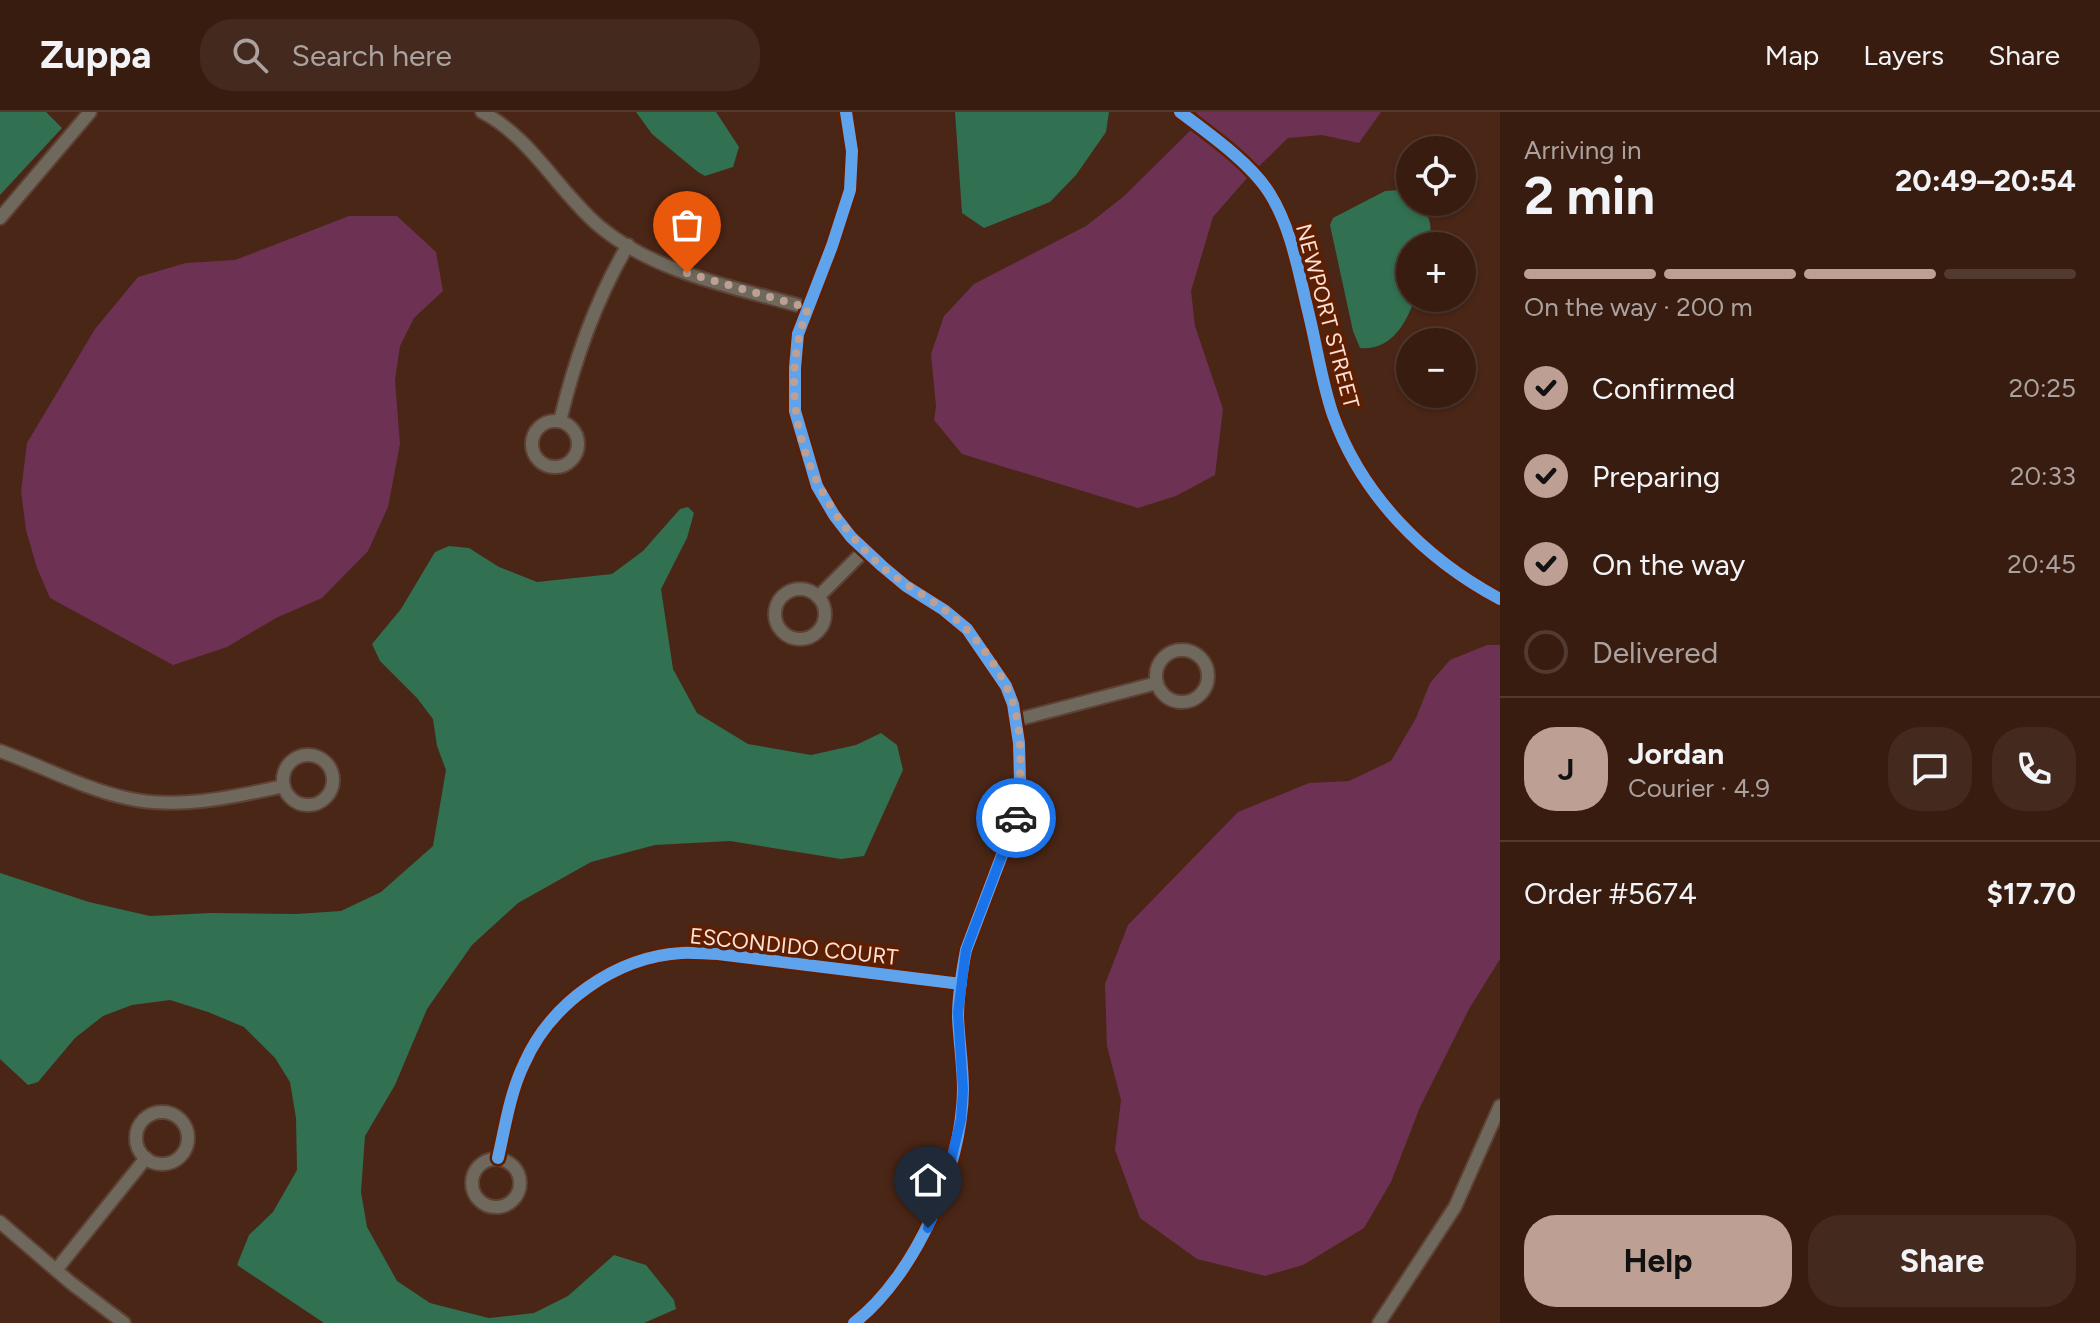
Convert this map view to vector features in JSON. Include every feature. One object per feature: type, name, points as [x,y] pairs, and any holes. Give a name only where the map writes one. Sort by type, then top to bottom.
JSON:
[{"type":"street","points":[[0,218],[90,112]]},
{"type":"street","points":[[482,112],[501,122],[531,149],[579,208],[602,229],[645,256],[687,273],[808,308]]},
{"type":"street","points":[[846,112],[852,151],[850,190],[798,334],[795,411],[817,486],[834,515],[865,550],[906,586],[967,629],[1006,686],[1016,720],[1020,781],[1016,818],[966,950],[958,1013],[963,1090],[961,1119],[945,1185],[928,1228],[903,1266],[883,1293],[854,1323]]},
{"type":"street","name":"NEWPORT STREET","points":[[1180,112],[1249,170],[1270,193],[1295,257],[1332,414],[1368,483],[1390,515],[1419,543],[1452,571],[1500,599]]},
{"type":"street","points":[[560,421],[588,323],[628,245]]},
{"type":"street","points":[[818,597],[865,550]]},
{"type":"street","points":[[803,589],[818,597],[825,612],[817,633],[800,639],[784,633],[778,626],[776,610],[784,595],[803,589]]},
{"type":"street","points":[[1177,650],[1193,652],[1201,657],[1209,673],[1205,690],[1191,702],[1171,701],[1157,683],[1157,668],[1161,660],[1177,650]]},
{"type":"street","points":[[1016,720],[1157,683]]},
{"type":"street","points":[[0,751],[86,786],[129,799],[174,802],[227,798],[284,786]]},
{"type":"street","points":[[309,755],[325,761],[333,776],[327,796],[315,804],[298,803],[284,786],[283,777],[290,762],[309,755]]},
{"type":"street","name":"ESCONDIDO COURT","points":[[498,1158],[509,1107],[523,1065],[535,1042],[579,992],[603,977],[646,959],[681,953],[718,954],[961,984]]},
{"type":"street","points":[[1379,1323],[1455,1207],[1500,1106]]},
{"type":"street","points":[[163,1112],[179,1118],[185,1126],[188,1141],[180,1157],[163,1164],[146,1158],[140,1152],[136,1135],[144,1119],[163,1112]]},
{"type":"street","points":[[56,1270],[146,1158]]},
{"type":"street","points":[[498,1158],[513,1165],[519,1172],[521,1186],[513,1201],[497,1207],[481,1202],[472,1186],[481,1163],[498,1158]]},
{"type":"street","points":[[0,1222],[124,1323]]},
{"type":"shaded area","points":[[0,112],[46,112],[62,128],[0,195]]},
{"type":"shaded area","points":[[636,112],[716,112],[739,147],[733,167],[705,176],[652,134]]},
{"type":"shaded area","points":[[955,112],[1109,112],[1106,132],[1076,175],[1050,202],[984,228],[962,213]]},
{"type":"shaded area","points":[[1197,112],[1381,112],[1359,143],[1322,135],[1288,138],[1213,217],[1191,291],[1195,326],[1223,409],[1215,475],[1176,496],[1138,508],[962,454],[934,420],[936,406],[931,354],[944,316],[974,284],[1086,226],[1123,197],[1190,131]]},
{"type":"shaded area","points":[[1396,190],[1396,216],[1427,216],[1430,232],[1396,232],[1396,312],[1409,312],[1389,340],[1371,348],[1360,348],[1353,331],[1330,225],[1333,218],[1385,191]]},
{"type":"shaded area","points":[[349,216],[397,216],[436,252],[443,291],[414,318],[400,346],[395,380],[400,444],[388,507],[368,551],[322,598],[276,618],[227,647],[173,665],[50,598],[26,530],[21,491],[27,443],[95,329],[138,277],[186,263],[235,260]]},
{"type":"shaded area","points":[[688,507],[694,513],[687,538],[661,589],[673,669],[697,713],[748,744],[811,755],[856,745],[881,733],[897,745],[903,770],[864,856],[841,859],[730,841],[655,845],[591,862],[518,903],[472,945],[427,1009],[395,1085],[365,1136],[361,1192],[367,1227],[397,1281],[430,1303],[489,1318],[534,1313],[568,1296],[614,1255],[646,1265],[674,1300],[676,1309],[644,1323],[324,1323],[237,1265],[249,1235],[273,1212],[297,1170],[296,1118],[290,1082],[275,1058],[244,1027],[170,1000],[132,1005],[103,1016],[75,1038],[38,1082],[28,1085],[0,1059],[0,873],[89,902],[150,916],[341,911],[381,892],[433,846],[446,770],[437,746],[433,719],[380,661],[372,644],[401,609],[435,552],[449,546],[469,548],[499,567],[537,582],[612,574],[643,551],[680,509]]},
{"type":"shaded area","points":[[1487,645],[1500,645],[1500,959],[1469,1009],[1420,1107],[1391,1182],[1364,1228],[1303,1265],[1265,1276],[1197,1259],[1140,1218],[1115,1150],[1121,1100],[1107,1046],[1105,984],[1128,925],[1238,812],[1309,783],[1349,781],[1391,761],[1416,718],[1430,683],[1450,660]]},
{"type":"cycle path","points":[[846,112],[852,151],[850,190],[798,334],[795,411],[817,486],[834,515],[851,537],[882,566],[967,629],[1006,686],[1013,704],[1019,743],[1020,781],[1016,818],[966,950],[960,983],[958,1009],[963,1090],[954,1153],[931,1218],[915,1249],[897,1277],[854,1323]]},
{"type":"cycle path","points":[[1180,112],[1241,160],[1262,183],[1278,208],[1294,253],[1329,403],[1345,445],[1361,472],[1399,522],[1422,545],[1446,565],[1500,599]]},
{"type":"cycle path","points":[[498,1158],[515,1087],[536,1042],[568,1004],[609,974],[632,964],[656,956],[681,953],[718,954],[961,984]]},
{"type":"way so far","points":[[687,273],[808,308],[798,334],[795,411],[817,486],[851,537],[906,586],[967,629],[1006,686],[1013,704],[1019,743],[1020,781],[1016,818]]},
{"type":"route","points":[[928,1228],[945,1185],[961,1119],[963,1090],[958,1013],[966,950],[1016,818]]}]
